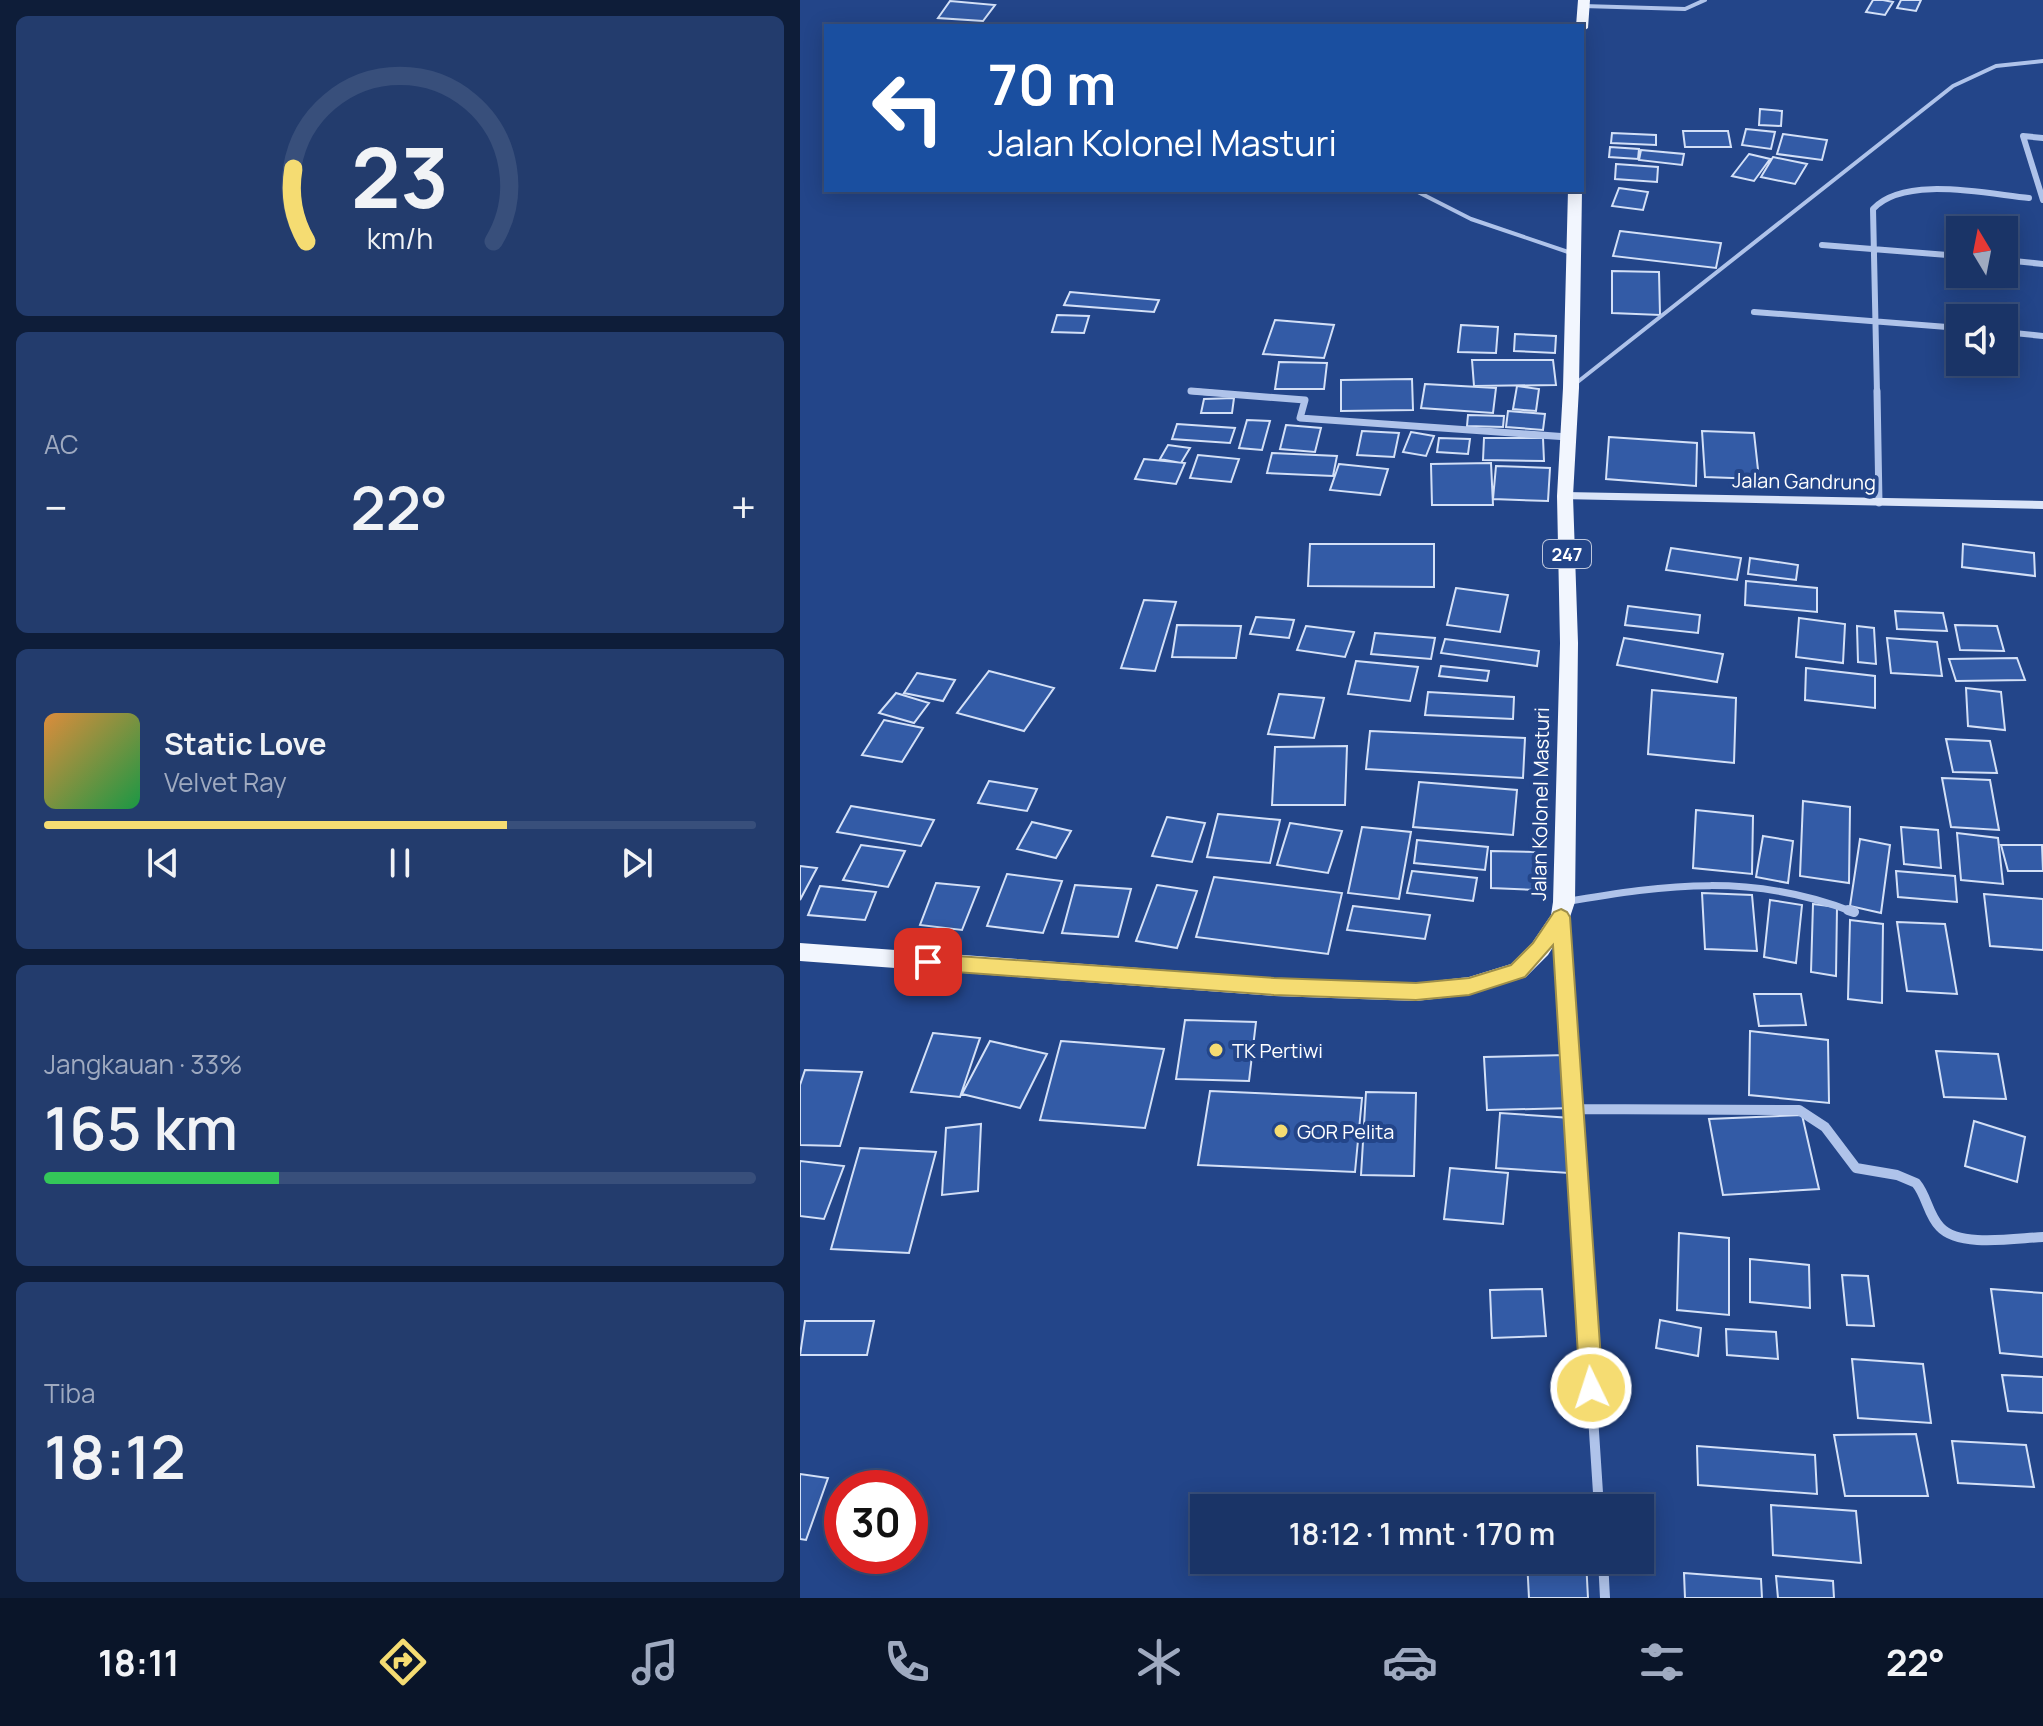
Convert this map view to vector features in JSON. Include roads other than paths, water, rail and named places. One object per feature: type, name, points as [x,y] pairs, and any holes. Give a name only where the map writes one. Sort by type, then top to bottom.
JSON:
[{"type":"main road","points":[[1582,24],[1584,3]]},
{"type":"main road","name":"Jalan Kolonel Masturi","points":[[800,952],[1258,986],[1416,992],[1469,986],[1518,971],[1540,949],[1562,909],[1569,643],[1565,496],[1571,388],[1575,192]]},
{"type":"street","points":[[2043,138],[2023,136],[2043,200]]},
{"type":"street","points":[[1879,503],[1873,209],[1884,198],[1895,194],[1936,191],[2029,198]]},
{"type":"street","points":[[1822,245],[1946,255]]},
{"type":"street","points":[[2018,261],[2043,264]]},
{"type":"street","points":[[1754,312],[1946,327]]},
{"type":"street","points":[[2018,333],[2043,336]]},
{"type":"street","points":[[1191,391],[1305,400],[1300,418],[1568,437]]},
{"type":"street","name":"Jalan Gandrung","points":[[1565,496],[2043,505]]},
{"type":"street","points":[[1598,1494],[1562,909],[1673,884],[1740,883],[1803,894],[1854,912]]},
{"type":"street","points":[[1573,1109],[1799,1110],[1814,1115],[1831,1129],[1856,1168],[1879,1174],[1901,1174],[1915,1182],[1925,1196],[1933,1218],[1946,1233],[1964,1238],[2043,1237]]},
{"type":"street","points":[[1604,1574],[1605,1598]]},
{"type":"lane","points":[[1584,3],[1685,9],[1705,0]]},
{"type":"lane","points":[[1571,388],[1953,86],[1974,73],[2001,64],[2043,61]]},
{"type":"lane","points":[[1418,192],[1471,219],[1574,254]]},
{"type":"place","name":"TK Pertiwi","points":[[1216,1050]]},
{"type":"place","name":"GOR Pelita","points":[[1281,1131]]}]
